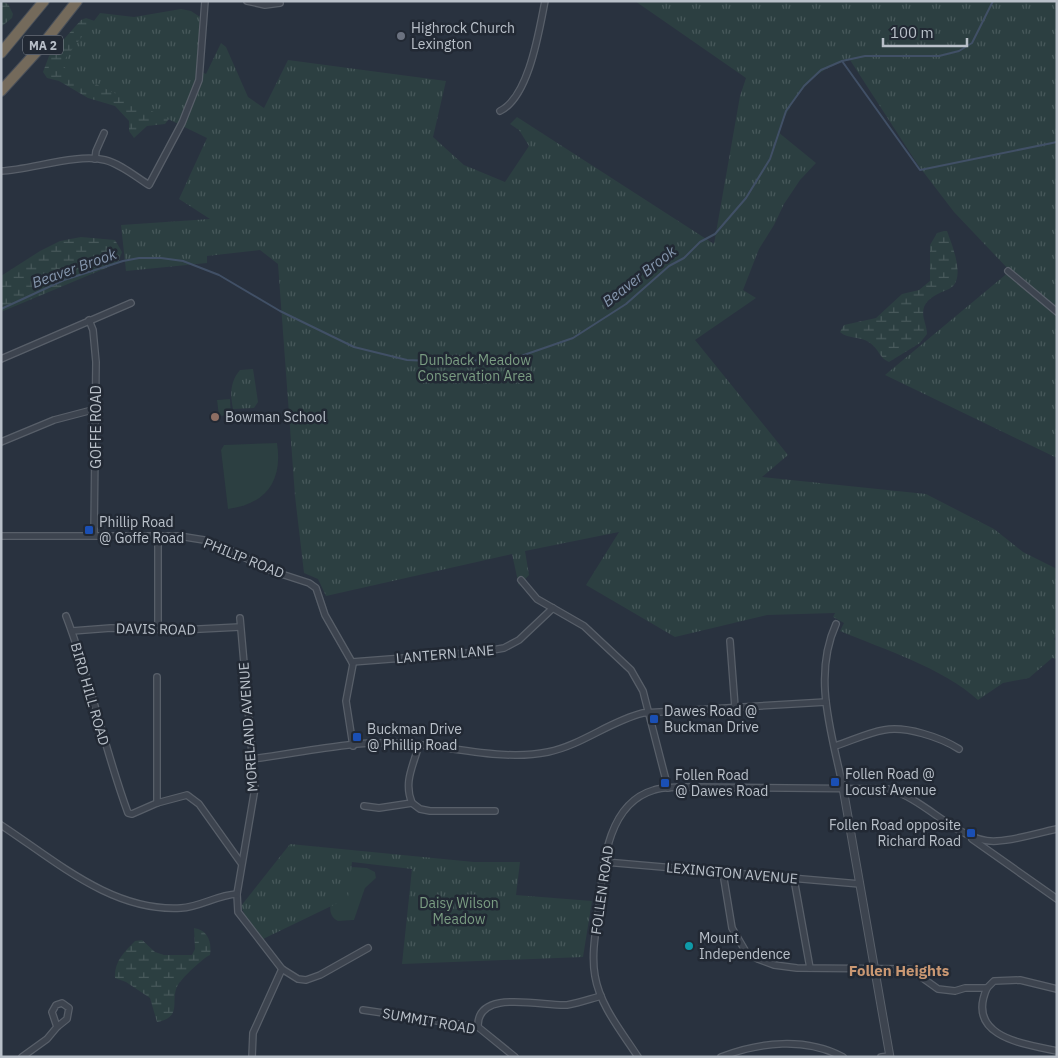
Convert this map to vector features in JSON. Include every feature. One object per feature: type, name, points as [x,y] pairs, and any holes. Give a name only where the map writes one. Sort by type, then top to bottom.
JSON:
[{"type":"highway","name":"MA 2","points":[[1,53],[44,1]]},
{"type":"highway","name":"MA 2","points":[[1,92],[40,48],[77,1]]},
{"type":"street","points":[[1,171],[48,163],[95,159],[113,163],[149,185],[182,123],[199,80],[205,1]]},
{"type":"street","points":[[247,1],[266,5],[280,3]]},
{"type":"street","points":[[500,111],[514,102],[526,75],[545,1]]},
{"type":"street","points":[[95,159],[96,150],[104,133]]},
{"type":"street","points":[[1008,271],[1057,312]]},
{"type":"street","points":[[1,359],[131,303]]},
{"type":"street","name":"GOFFE ROAD","points":[[89,320],[95,343],[94,535]]},
{"type":"street","points":[[1,442],[54,420],[96,409]]},
{"type":"street","name":"PHILIP ROAD","points":[[1,536],[158,536],[204,540],[224,547],[269,570],[310,583],[316,588],[325,616],[352,662]]},
{"type":"street","points":[[158,536],[158,629]]},
{"type":"street","points":[[521,580],[537,599],[584,626],[631,670],[643,691],[668,788]]},
{"type":"street","name":"LANTERN LANE","points":[[352,662],[481,652],[504,648],[524,636],[553,608]]},
{"type":"street","name":"BIRD HILL ROAD","points":[[66,616],[84,665],[113,772],[128,813],[132,814],[157,803]]},
{"type":"street","name":"MORELAND AVENUE","points":[[240,618],[254,788],[253,804],[241,863],[236,902],[240,918],[282,969]]},
{"type":"street","points":[[836,624],[828,641],[825,658],[826,702],[890,1056],[881,1057]]},
{"type":"street","name":"DAVIS ROAD","points":[[72,631],[111,628],[240,627]]},
{"type":"street","points":[[730,641],[734,707]]},
{"type":"street","points":[[352,662],[352,675],[346,701],[353,746]]},
{"type":"street","points":[[157,677],[157,803],[180,795],[187,795],[193,798],[221,833],[241,863]]},
{"type":"street","points":[[252,759],[394,742],[507,755],[536,754],[563,747],[616,721],[648,712],[826,702]]},
{"type":"street","points":[[835,746],[869,734],[897,730],[950,743],[959,749]]},
{"type":"street","points":[[419,744],[408,778],[408,793],[412,803],[420,809],[430,811],[495,811]]},
{"type":"street","name":"FOLLEN ROAD","points":[[638,1057],[601,996],[595,977],[594,962],[604,862],[609,837],[619,817],[639,798],[654,790],[719,786],[888,789],[909,795],[966,835],[983,841],[996,842],[1057,829]]},
{"type":"street","points":[[364,806],[379,808],[412,803]]},
{"type":"street","points":[[1,824],[101,890],[121,900],[149,906],[182,908],[227,894],[236,894]]},
{"type":"street","points":[[966,835],[1057,899]]},
{"type":"street","name":"LEXINGTON AVENUE","points":[[604,862],[860,884]]},
{"type":"street","points":[[723,872],[732,928],[746,952],[774,966],[875,971],[910,970],[938,989],[955,991],[964,988],[986,988]]},
{"type":"street","points":[[794,879],[810,968]]},
{"type":"street","points":[[252,1057],[253,1033],[282,969],[298,979],[312,978],[368,948]]},
{"type":"street","points":[[1057,989],[1020,980],[994,981],[986,988],[981,1001],[982,1013],[996,1033],[1005,1039],[1057,1051]]},
{"type":"street","points":[[478,1027],[479,1016],[485,1010],[502,1002],[566,1005],[601,996]]},
{"type":"street","name":"SUMMIT ROAD","points":[[363,1010],[478,1027],[515,1057]]},
{"type":"street","points":[[22,1057],[47,1039],[56,1026]]},
{"type":"street","points":[[721,1057],[764,1045],[788,1043],[807,1044],[843,1057]]},
{"type":"green space","points":[[1,1],[8,4],[13,14],[12,18],[1,27]]},
{"type":"green space","name":"Dunback Meadow Conservation Area","points":[[635,1],[1057,1],[1057,458],[885,375],[1010,271],[954,212],[918,165],[850,60],[837,64],[814,77],[797,97],[778,132],[816,163],[800,180],[784,204],[759,249],[743,290],[756,298],[695,340],[788,455],[762,477],[926,494],[994,529],[1023,552],[1057,569],[1057,634],[1054,639],[1057,642],[1057,659],[1052,658],[1029,678],[1003,683],[978,700],[948,678],[912,660],[840,631],[844,623],[833,617],[835,613],[767,615],[675,637],[586,585],[619,532],[525,551],[529,575],[519,586],[512,554],[326,596],[318,579],[304,573],[295,496],[278,264],[260,250],[207,256],[207,263],[126,271],[121,225],[210,219],[179,199],[207,138],[96,84],[92,92],[61,64],[100,13],[134,17],[181,9],[191,11],[200,17],[197,70],[206,74],[221,43],[226,47],[248,97],[264,108],[288,60],[446,81],[433,137],[464,165],[505,182],[529,146],[519,130],[510,124],[517,117],[714,244],[740,96],[746,78]]},
{"type":"green space","points":[[86,18],[130,33],[174,112],[165,124],[147,126],[134,138],[129,131],[129,121],[115,106],[88,98],[59,81],[47,78],[43,72],[49,56],[81,20]]},
{"type":"green space","points":[[947,231],[955,253],[958,270],[957,278],[949,289],[928,301],[924,307],[923,314],[927,334],[920,343],[889,362],[870,343],[862,339],[846,336],[840,332],[844,325],[876,318],[902,294],[919,290],[930,281],[930,245],[937,233]]},
{"type":"green space","points":[[81,237],[115,240],[122,252],[118,263],[1,312],[1,276],[40,251],[60,241]]},
{"type":"green space","points":[[253,369],[258,402],[254,408],[233,409],[231,393],[234,379],[240,370]]},
{"type":"green space","points":[[230,399],[231,415],[219,416],[217,400]]},
{"type":"green space","points":[[277,443],[277,469],[269,488],[253,502],[228,509],[221,450],[224,445]]},
{"type":"green space","name":"Daisy Wilson Meadow","points":[[290,844],[474,862],[520,862],[516,895],[592,901],[583,957],[402,964],[412,869],[352,862],[348,898],[263,939],[246,918],[241,906]]},
{"type":"green space","points":[[353,867],[367,868],[375,872],[376,878],[365,888],[354,920],[338,921],[330,911],[330,904],[344,870]]},
{"type":"green space","points":[[194,928],[203,931],[208,937],[210,941],[210,955],[193,968],[178,985],[173,1012],[165,1020],[157,1022],[150,998],[126,982],[115,978],[116,967],[124,953],[135,941],[142,940],[155,952],[164,955],[192,955],[195,949]]},
{"type":"waterway","name":"Beaver Brook","points":[[1,309],[64,280],[123,261],[139,258],[161,258],[183,261],[219,275],[280,311],[354,347],[407,360],[455,362],[480,360],[485,362],[521,356],[573,338],[626,304],[669,266],[684,258],[700,242],[715,234],[746,198],[770,159],[786,111],[804,86],[821,70],[842,61],[865,56],[939,56],[959,51],[972,43],[993,1]]},
{"type":"waterway","points":[[842,61],[920,170],[1057,142]]},
{"type":"place","name":"Highrock Church Lexington","points":[[401,36]]},
{"type":"place","name":"Bowman School","points":[[215,417]]},
{"type":"place","name":"Phillip Road @ Goffe Road","points":[[89,530]]},
{"type":"place","name":"Dawes Road @ Buckman Drive","points":[[654,719]]},
{"type":"place","name":"Buckman Drive @ Phillip Road","points":[[357,737]]},
{"type":"place","name":"Follen Road @ Locust Avenue","points":[[835,782]]},
{"type":"place","name":"Follen Road @ Dawes Road","points":[[665,783]]},
{"type":"place","name":"Follen Road opposite Richard Road","points":[[971,833]]},
{"type":"place","name":"Mount Independence","points":[[689,946]]},
{"type":"district","name":"Follen Heights","points":[[899,970]]}]
